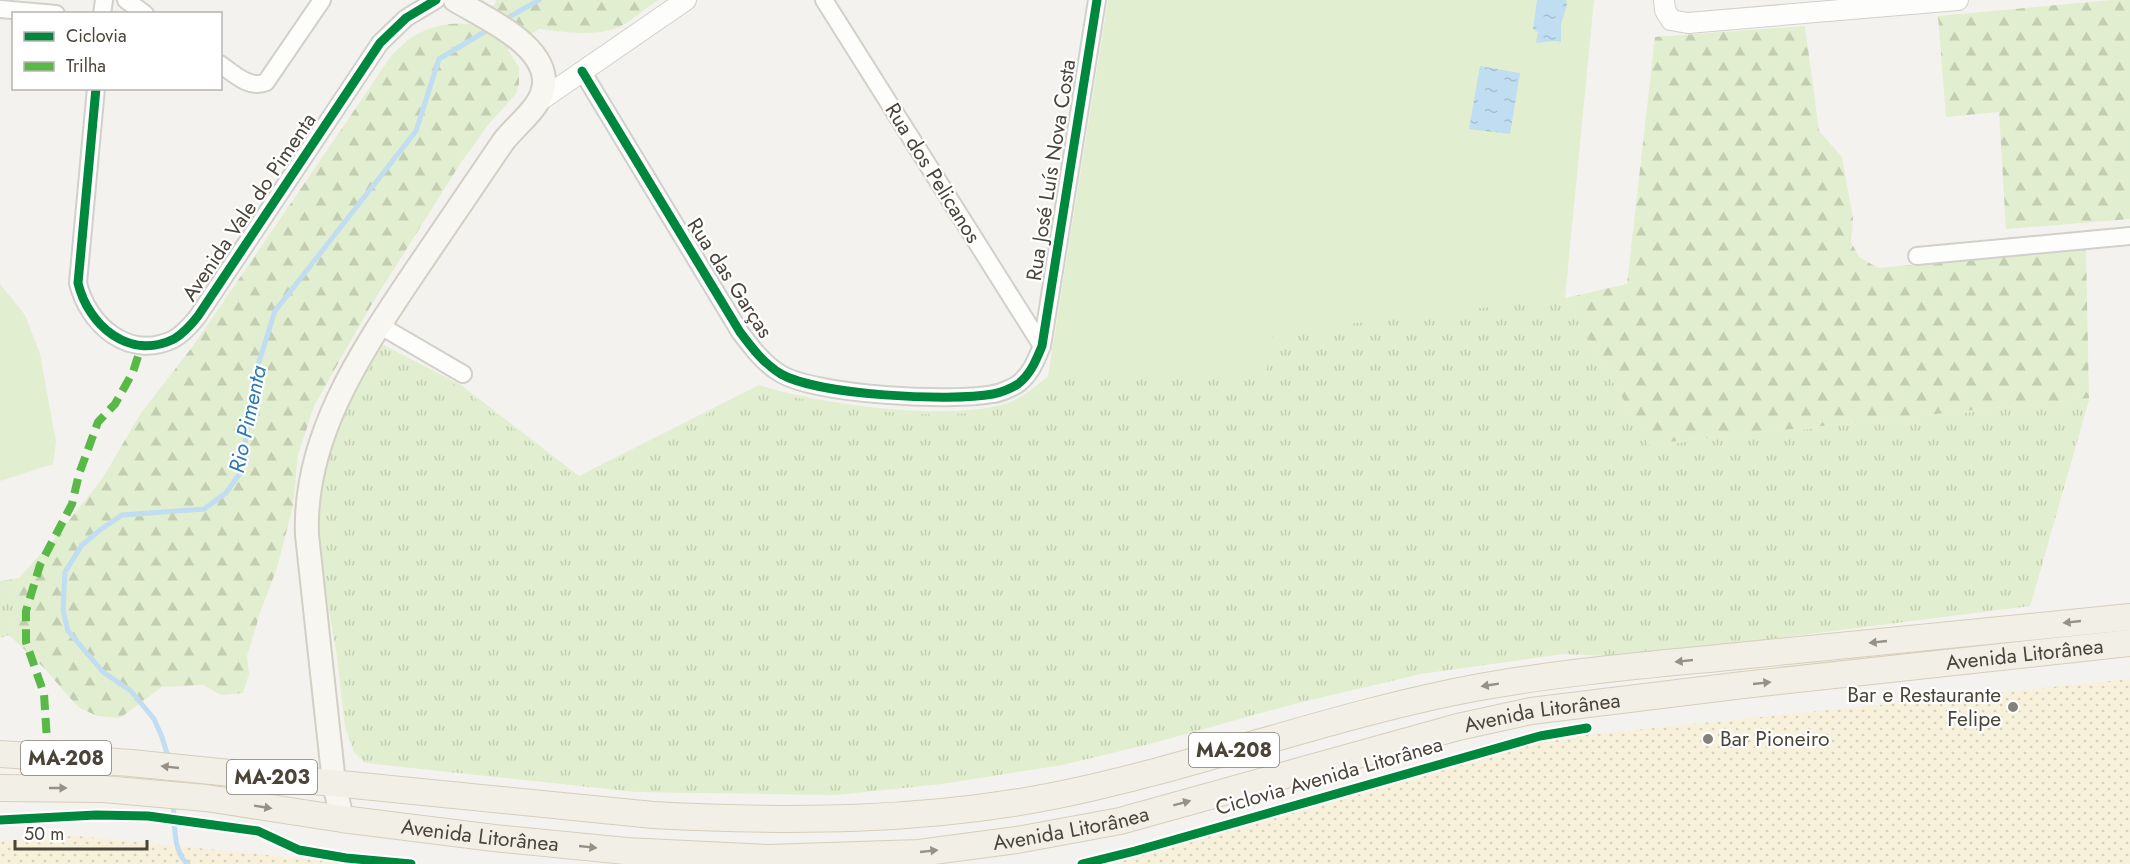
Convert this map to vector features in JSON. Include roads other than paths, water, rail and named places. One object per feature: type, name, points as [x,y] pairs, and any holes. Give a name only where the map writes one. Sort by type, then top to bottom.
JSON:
[{"type":"main road","points":[[342,819],[334,783],[306,512],[310,478],[330,416],[379,325],[510,134],[538,102],[544,84],[543,72],[535,56],[523,42],[463,5]]},
{"type":"main road","name":"Avenida Litorânea","points":[[0,754],[131,763],[653,815],[733,819],[867,818],[932,813],[1057,795],[1140,776],[1378,710],[1478,687],[1642,665],[2130,616]]},
{"type":"main road","name":"Avenida Litorânea","points":[[0,788],[84,788],[206,798],[342,819],[505,839],[695,856],[768,858],[918,853],[1017,840],[1120,820],[1458,727],[1531,711],[1581,703],[2130,643]]},
{"type":"main road","points":[[1581,703],[1571,693],[1578,681],[1619,675],[1642,665]]},
{"type":"main road","points":[[1458,727],[1477,715],[1521,705],[1525,702],[1527,689],[1518,681]]},
{"type":"street","points":[[126,0],[142,12]]},
{"type":"street","points":[[222,65],[253,85],[266,82],[322,0]]},
{"type":"street","name":"Avenida Vale do Pimenta","points":[[96,90],[78,283],[85,305],[106,330],[133,343],[153,344],[174,338],[187,330],[380,44],[406,18],[436,0]]},
{"type":"street","points":[[538,102],[687,0]]},
{"type":"street","name":"Rua dos Pelicanos","points":[[824,0],[1042,345]]},
{"type":"street","name":"Rua José Luís Nova Costa","points":[[1042,345],[1097,0]]},
{"type":"street","points":[[1664,0],[1665,10],[1671,20],[1688,23],[1958,0]]},
{"type":"street","points":[[0,9],[34,12]]},
{"type":"street","points":[[543,72],[562,74],[582,71]]},
{"type":"street","name":"Rua das Garças","points":[[582,71],[740,332],[767,364],[782,374],[800,383],[853,391],[954,399],[995,394],[1017,384],[1031,370],[1042,345]]},
{"type":"street","points":[[1917,256],[2130,236]]},
{"type":"street","points":[[379,325],[463,374]]},
{"type":"water","points":[[1537,0],[1566,0],[1567,5],[1561,24],[1561,42],[1536,43],[1538,32],[1533,29]]},
{"type":"water","points":[[1480,66],[1520,73],[1510,134],[1469,129]]},
{"type":"waterway","name":"Rio Pimenta","points":[[504,20],[539,0]]},
{"type":"waterway","name":"Rio Pimenta","points":[[169,760],[154,719],[131,691],[103,672],[68,631],[63,610],[65,572],[82,545],[122,515],[204,509],[226,493],[240,473],[258,365],[275,311],[416,131],[439,59],[491,28]]},
{"type":"waterway","name":"Rio Pimenta","points":[[173,802],[177,844],[179,852],[188,864]]},
{"type":"place","name":"Bar e Restaurante Felipe","points":[[2013,707]]},
{"type":"place","name":"Bar Pioneiro","points":[[1708,739]]}]
